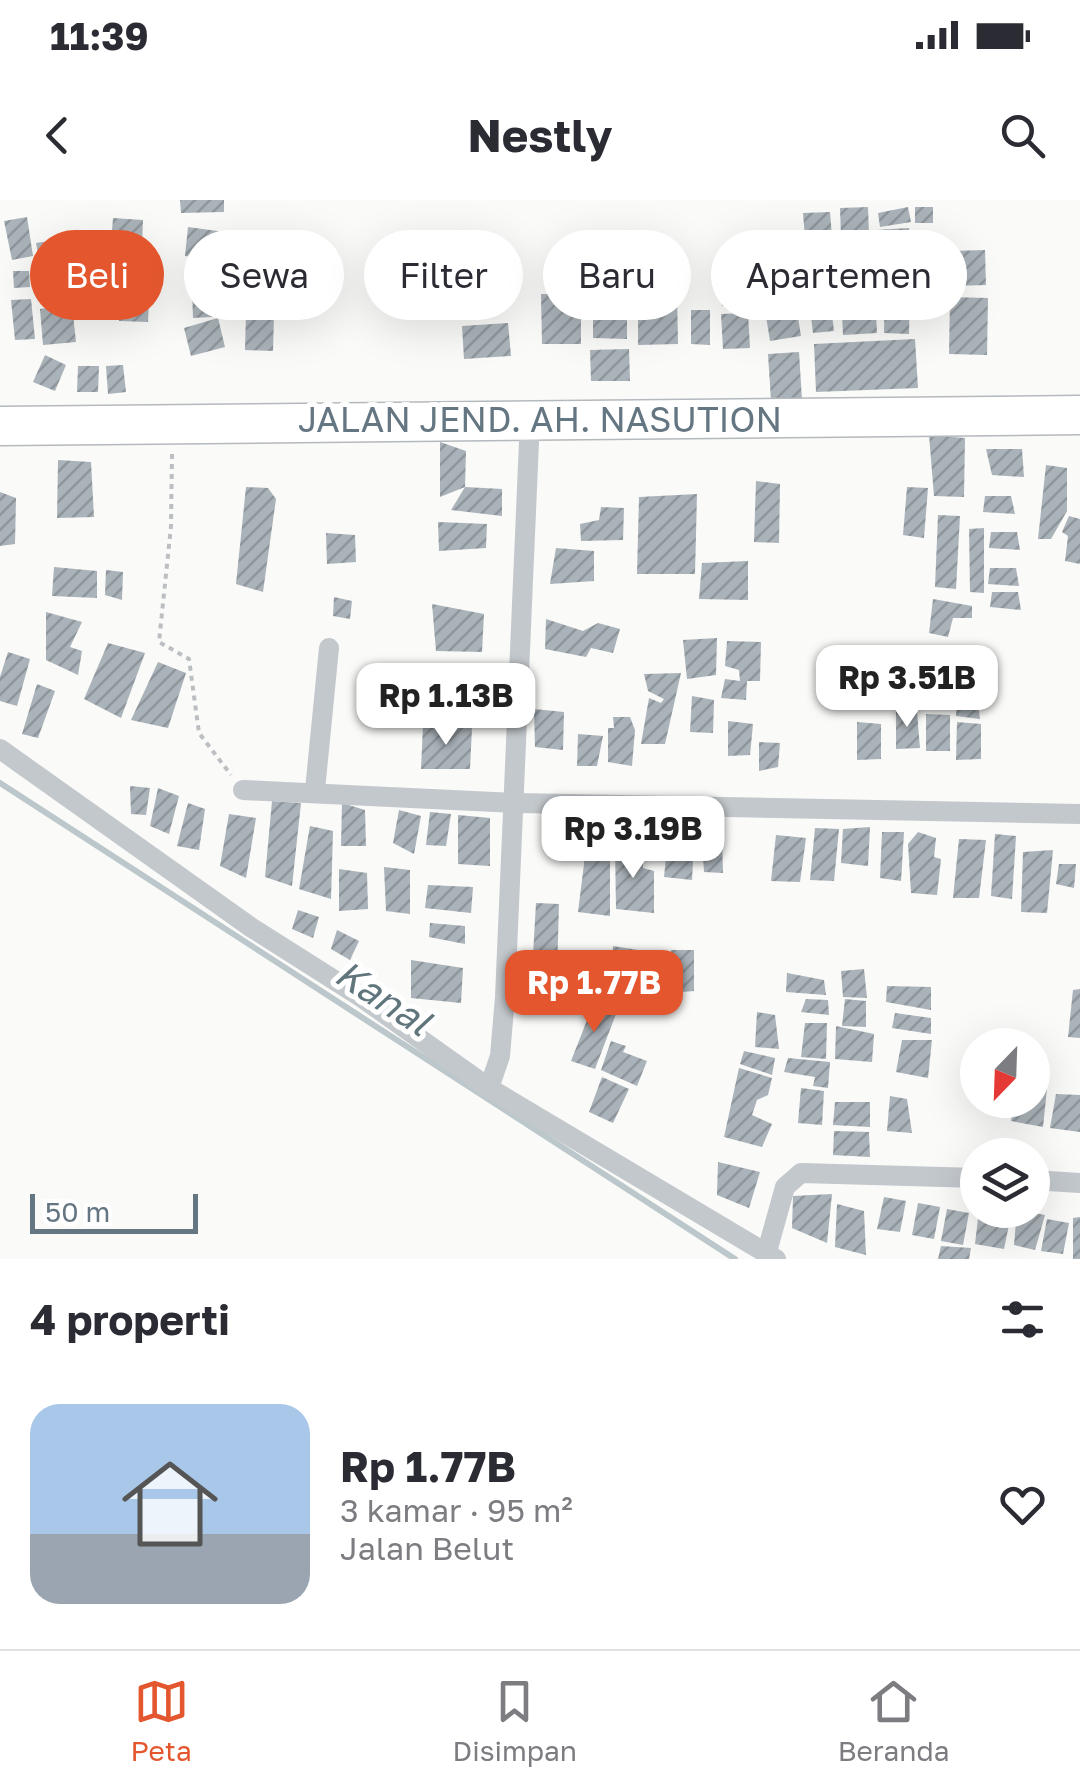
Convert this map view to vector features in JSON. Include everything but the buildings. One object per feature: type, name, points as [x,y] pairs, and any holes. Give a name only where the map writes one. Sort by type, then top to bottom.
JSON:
[{"type":"highway","name":"JALAN JEND. AH. NASUTION","points":[[0,426],[1080,415]]},
{"type":"street","points":[[489,1088],[500,1056],[517,802],[530,419]]},
{"type":"street","points":[[315,790],[328,648]]},
{"type":"street","points":[[0,749],[252,928],[361,997],[489,1088],[771,1257],[785,1187],[801,1173],[960,1177]]},
{"type":"street","points":[[243,790],[315,790],[394,799],[1080,814]]},
{"type":"street","points":[[1050,1181],[1080,1182]]},
{"type":"path","points":[[172,424],[171,526],[159,642],[189,658],[199,733],[243,790]]},
{"type":"waterway","name":"Kanal","points":[[0,783],[735,1259]]}]
